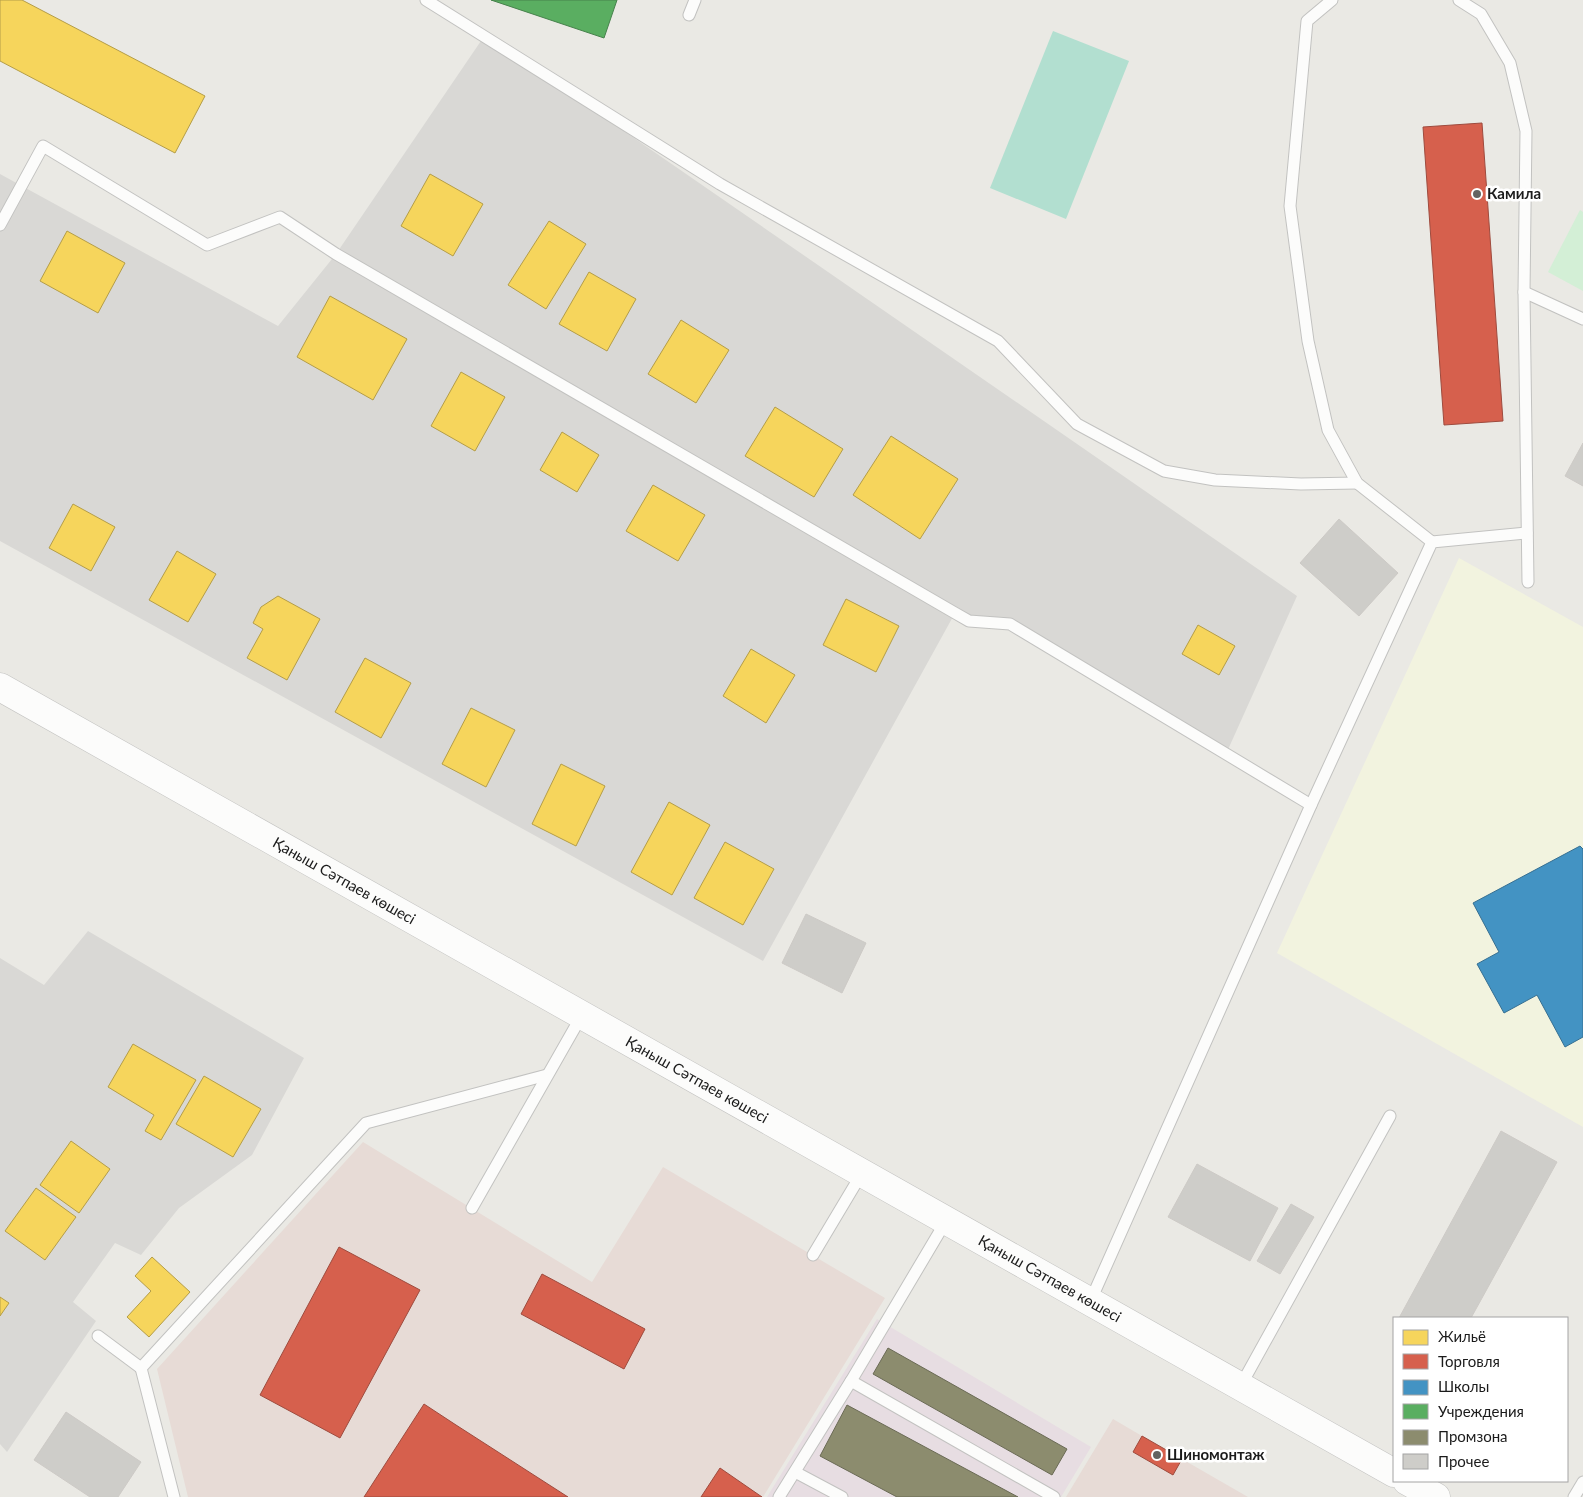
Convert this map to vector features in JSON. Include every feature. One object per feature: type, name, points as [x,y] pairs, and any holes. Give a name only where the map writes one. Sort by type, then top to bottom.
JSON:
[{"type":"street","name":"Қаныш Сәтпаев көшесі","points":[[0,687],[1393,1472]]},
{"type":"street","points":[[1409,1482],[1436,1497]]},
{"type":"lane","points":[[426,0],[720,184],[998,341],[1077,424],[1164,471],[1215,480],[1301,484],[1357,483]]},
{"type":"lane","points":[[689,15],[695,0]]},
{"type":"lane","points":[[1332,0],[1307,21],[1290,206],[1308,341],[1328,430],[1357,483],[1432,542],[1527,532]]},
{"type":"lane","points":[[1459,0],[1481,14],[1510,63],[1526,131],[1524,292],[1528,582]]},
{"type":"lane","points":[[0,225],[43,146],[207,245],[280,217],[336,254],[969,621],[1010,624],[1311,805]]},
{"type":"lane","points":[[1524,292],[1583,319]]},
{"type":"lane","points":[[1090,1302],[1311,805],[1432,542]]},
{"type":"lane","points":[[472,1208],[582,1015]]},
{"type":"lane","points":[[141,1368],[366,1123],[547,1075]]},
{"type":"lane","points":[[1240,1386],[1390,1116]]},
{"type":"lane","points":[[813,1255],[862,1173]]},
{"type":"lane","points":[[779,1497],[851,1382],[946,1221]]},
{"type":"lane","points":[[98,1336],[141,1368],[174,1497]]},
{"type":"lane","points":[[851,1382],[1054,1497]]},
{"type":"lane","points":[[795,1472],[842,1497]]},
{"type":"lane","points":[[1574,1497],[1583,1482]]},
{"type":"shaded area","points":[[485,35],[1297,596],[1226,754],[1010,624],[955,613],[763,961],[0,541],[0,174],[278,326],[336,254]]},
{"type":"shaded area","points":[[1580,210],[1583,212],[1583,291],[1548,272]]},
{"type":"shaded area","points":[[1459,558],[1583,627],[1583,1127],[1277,953]]},
{"type":"shaded area","points":[[88,931],[304,1058],[252,1155],[179,1208],[141,1255],[115,1243],[73,1302],[96,1321],[7,1452],[0,1444],[0,958],[44,985]]},
{"type":"shaded area","points":[[363,1142],[592,1282],[663,1167],[885,1298],[763,1497],[188,1497],[157,1369]]},
{"type":"shaded area","points":[[877,1319],[1091,1447],[1061,1497],[767,1497]]},
{"type":"shaded area","points":[[1113,1419],[1142,1436],[1248,1497],[1066,1497]]},
{"type":"green space","points":[[1053,31],[1129,61],[1066,219],[990,188]]},
{"type":"building: Жильё","points":[[0,0],[22,0],[205,96],[175,153],[0,61]]},
{"type":"building: Жильё","points":[[430,174],[483,204],[453,256],[401,226]]},
{"type":"building: Жильё","points":[[549,221],[586,244],[546,309],[508,285]]},
{"type":"building: Жильё","points":[[67,231],[125,263],[98,313],[40,281]]},
{"type":"building: Жильё","points":[[589,272],[636,299],[607,351],[559,324]]},
{"type":"building: Жильё","points":[[330,296],[407,339],[373,400],[297,357]]},
{"type":"building: Жильё","points":[[681,320],[729,350],[696,403],[648,374]]},
{"type":"building: Жильё","points":[[461,372],[505,397],[475,451],[431,426]]},
{"type":"building: Жильё","points":[[775,407],[843,449],[814,497],[745,456]]},
{"type":"building: Жильё","points":[[562,432],[599,455],[577,492],[540,470]]},
{"type":"building: Жильё","points":[[891,436],[958,479],[920,539],[853,495]]},
{"type":"building: Жильё","points":[[653,485],[705,515],[678,561],[626,531]]},
{"type":"building: Жильё","points":[[73,504],[115,527],[91,571],[49,548]]},
{"type":"building: Жильё","points":[[177,551],[216,574],[188,622],[149,600]]},
{"type":"building: Жильё","points":[[278,596],[320,619],[287,680],[247,658],[263,629],[253,623],[261,607]]},
{"type":"building: Жильё","points":[[846,599],[899,626],[876,672],[823,645]]},
{"type":"building: Жильё","points":[[1198,625],[1235,646],[1219,675],[1182,654]]},
{"type":"building: Жильё","points":[[751,649],[795,675],[766,723],[723,696]]},
{"type":"building: Жильё","points":[[365,658],[411,683],[381,738],[335,712]]},
{"type":"building: Жильё","points":[[471,708],[515,730],[486,787],[442,764]]},
{"type":"building: Жильё","points":[[561,764],[605,786],[576,846],[532,824]]},
{"type":"building: Жильё","points":[[669,802],[710,825],[672,895],[631,872]]},
{"type":"building: Жильё","points":[[725,842],[774,869],[743,925],[694,898]]},
{"type":"building: Жильё","points":[[133,1044],[196,1080],[161,1140],[145,1131],[154,1115],[108,1087]]},
{"type":"building: Жильё","points":[[204,1076],[261,1109],[233,1157],[176,1124]]},
{"type":"building: Жильё","points":[[71,1141],[110,1169],[79,1213],[40,1185]]},
{"type":"building: Жильё","points":[[36,1188],[76,1217],[45,1260],[5,1231]]},
{"type":"building: Жильё","points":[[152,1257],[190,1292],[149,1337],[127,1317],[151,1291],[135,1276]]},
{"type":"building: Жильё","points":[[0,1297],[9,1303],[0,1316]]},
{"type":"building: Торговля","points":[[1482,123],[1503,421],[1444,425],[1423,127]]},
{"type":"building: Торговля","points":[[339,1247],[420,1290],[340,1438],[260,1395]]},
{"type":"building: Торговля","points":[[542,1274],[645,1329],[624,1369],[521,1314]]},
{"type":"building: Торговля","points":[[424,1404],[456,1425],[568,1497],[364,1497]]},
{"type":"building: Торговля","name":"Шиномонтаж","points":[[1142,1436],[1182,1459],[1173,1475],[1133,1452]]},
{"type":"building: Торговля","points":[[720,1468],[762,1497],[701,1497]]},
{"type":"building: Школы","points":[[1580,846],[1583,849],[1583,1037],[1565,1047],[1537,995],[1504,1013],[1477,964],[1499,952],[1473,903]]},
{"type":"building: Учреждения","points":[[491,0],[617,0],[604,38]]},
{"type":"building: Промзона","points":[[888,1348],[1067,1449],[1052,1475],[873,1374]]},
{"type":"building: Промзона","points":[[847,1405],[1018,1497],[897,1497],[820,1456]]},
{"type":"building: Прочее","points":[[1583,443],[1583,486],[1565,476]]},
{"type":"building: Прочее","points":[[1339,519],[1398,573],[1359,616],[1300,563]]},
{"type":"building: Прочее","points":[[806,914],[866,943],[842,993],[782,963]]},
{"type":"building: Прочее","points":[[1501,1131],[1557,1162],[1472,1317],[1400,1317]]},
{"type":"building: Прочее","points":[[1197,1164],[1278,1208],[1250,1261],[1168,1217]]},
{"type":"building: Прочее","points":[[1291,1204],[1314,1217],[1280,1274],[1257,1261]]},
{"type":"building: Прочее","points":[[66,1412],[141,1462],[118,1497],[90,1497],[34,1460]]},
{"type":"place","name":"Камила","points":[[1477,194]]},
{"type":"place","name":"Шиномонтаж","points":[[1157,1455]]}]
